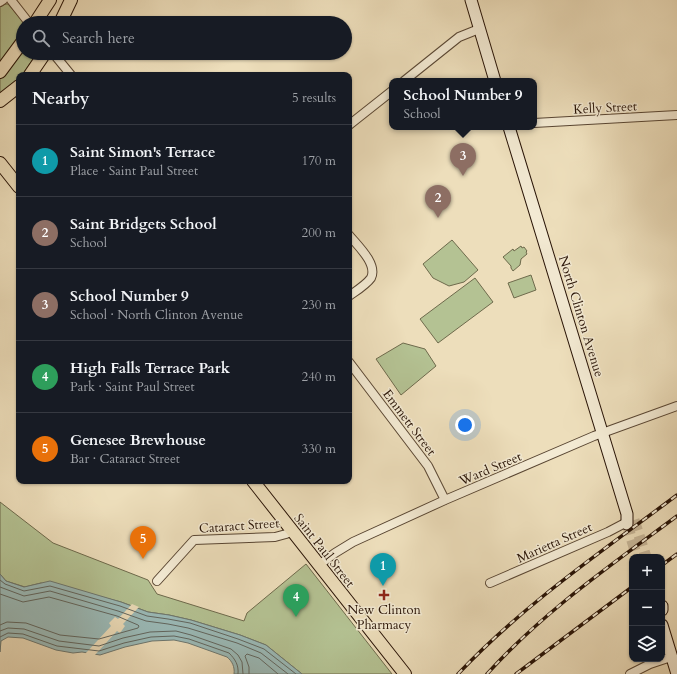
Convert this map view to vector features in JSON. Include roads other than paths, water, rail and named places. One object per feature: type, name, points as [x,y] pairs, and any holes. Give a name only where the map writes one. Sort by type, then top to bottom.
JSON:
[{"type":"main road","points":[[40,16],[50,0]]},
{"type":"main road","points":[[63,16],[71,0]]},
{"type":"main road","points":[[470,0],[494,78]]},
{"type":"main road","points":[[0,72],[16,50]]},
{"type":"main road","points":[[32,72],[40,60]]},
{"type":"main road","points":[[0,102],[16,91]]},
{"type":"main road","name":"North Clinton Avenue","points":[[510,130],[629,520]]},
{"type":"main road","points":[[0,163],[16,183]]},
{"type":"main road","name":"Saint Paul Street","points":[[255,484],[405,674]]},
{"type":"main road","points":[[663,626],[674,657],[677,674]]},
{"type":"street","points":[[11,0],[24,16]]},
{"type":"street","points":[[408,78],[460,37],[479,29]]},
{"type":"street","points":[[59,60],[69,72]]},
{"type":"street","points":[[352,123],[389,92]]},
{"type":"street","name":"Kelly Street","points":[[537,123],[677,115]]},
{"type":"street","points":[[352,239],[369,260],[372,267],[372,275],[368,281],[352,294]]},
{"type":"street","name":"Emmett Street","points":[[352,366],[428,466],[445,500]]},
{"type":"street","name":"Ward Street","points":[[320,565],[353,542],[445,500],[603,433],[677,406]]},
{"type":"street","name":"Marietta Street","points":[[490,584],[608,532],[629,520]]},
{"type":"street","name":"Cataract Street","points":[[157,581],[194,540],[275,537],[292,531]]},
{"type":"street","points":[[630,674],[650,664],[674,657]]},
{"type":"water","points":[[0,574],[6,581],[24,587],[50,581],[121,602],[148,612],[191,620],[240,635],[266,645],[302,674],[234,674],[233,664],[227,657],[188,643],[174,640],[152,641],[125,647],[100,655],[56,650],[23,638],[8,637],[1,641],[0,652]]},
{"type":"tunnel","points":[[634,520],[645,554]]},
{"type":"tunnel","points":[[627,524],[636,554]]},
{"type":"railway","points":[[458,674],[483,649],[536,602],[591,558],[677,495]]},
{"type":"railway","points":[[487,674],[531,630],[578,590],[677,516]]},
{"type":"railway","points":[[665,563],[677,554]]},
{"type":"railway","points":[[516,674],[629,589]]},
{"type":"place","name":"School Number 9","points":[[463,176]]},
{"type":"place","name":"Saint Bridgets School","points":[[438,218]]},
{"type":"place","name":"Genesee Brewhouse","points":[[143,559]]},
{"type":"place","name":"Saint Simon's Terrace","points":[[383,586]]},
{"type":"place","name":"New Clinton Pharmacy","points":[[384,595]]},
{"type":"place","name":"High Falls Terrace Park","points":[[296,617]]}]
